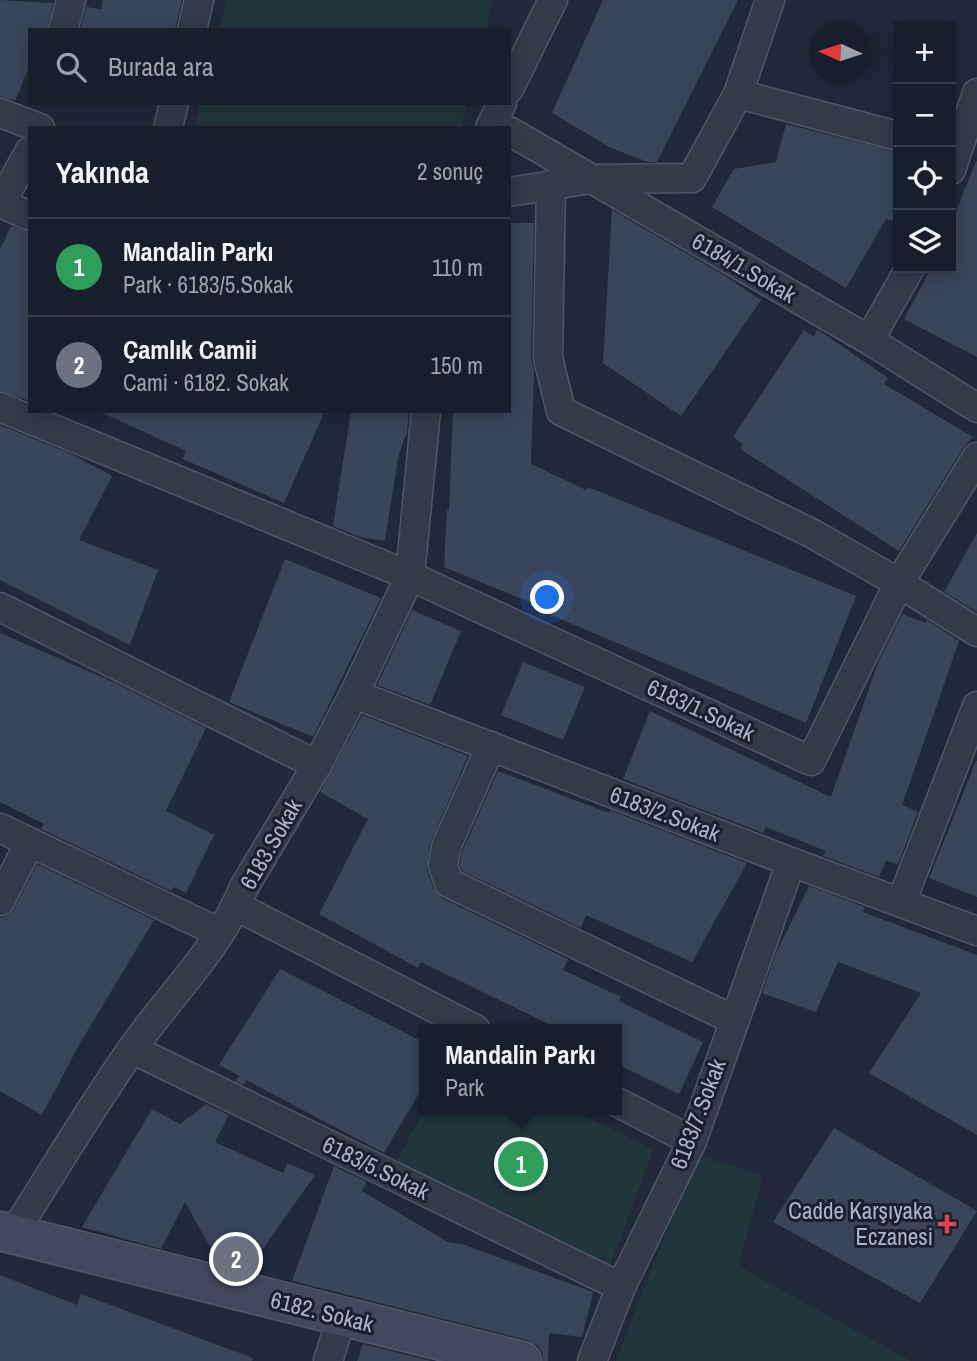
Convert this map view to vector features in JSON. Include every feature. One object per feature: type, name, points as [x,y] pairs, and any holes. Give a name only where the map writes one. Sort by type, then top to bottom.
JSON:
[{"type":"street","points":[[64,28],[71,0]]},
{"type":"street","points":[[192,28],[199,0]]},
{"type":"street","points":[[511,85],[553,0]]},
{"type":"street","points":[[511,192],[591,179],[692,178],[738,94],[770,0]]},
{"type":"street","points":[[959,156],[977,93]]},
{"type":"street","points":[[738,94],[893,135]]},
{"type":"street","points":[[168,126],[174,105]]},
{"type":"street","points":[[0,113],[34,126]]},
{"type":"street","name":"6184/1.Sokak","points":[[511,129],[591,179],[869,340],[977,408]]},
{"type":"street","points":[[28,145],[0,203],[28,215]]},
{"type":"street","points":[[551,185],[548,358],[561,411],[813,534],[977,632]]},
{"type":"street","points":[[869,340],[907,273]]},
{"type":"street","points":[[0,407],[410,576]]},
{"type":"street","name":"6183.Sokak","points":[[6,1233],[132,1049],[220,933],[244,887],[317,765],[354,694],[410,576],[426,413]]},
{"type":"street","points":[[899,583],[977,457]]},
{"type":"street","name":"6183/1.Sokak","points":[[410,576],[811,761],[899,583]]},
{"type":"street","points":[[0,607],[317,765]]},
{"type":"street","name":"6183/2.Sokak","points":[[354,694],[977,931]]},
{"type":"street","points":[[901,902],[977,706]]},
{"type":"street","points":[[491,746],[446,847],[443,866],[449,883],[734,1020]]},
{"type":"street","points":[[0,828],[220,933]]},
{"type":"street","points":[[0,901],[30,842]]},
{"type":"street","name":"6183/7.Sokak","points":[[592,1361],[621,1287],[692,1141],[791,862]]},
{"type":"street","points":[[236,906],[465,1024]]},
{"type":"street","name":"6183/5.Sokak","points":[[132,1049],[621,1287]]},
{"type":"street","points":[[622,1105],[692,1141]]},
{"type":"street","name":"6182. Sokak","points":[[6,1233],[522,1361]]},
{"type":"street","points":[[328,1361],[342,1317]]},
{"type":"green space","points":[[227,0],[493,0],[486,28],[220,28]]},
{"type":"green space","points":[[200,105],[467,105],[461,126],[194,126]]},
{"type":"green space","points":[[421,1115],[583,1115],[653,1150],[604,1283],[388,1178]]},
{"type":"green space","points":[[696,1154],[763,1176],[738,1266],[911,1361],[616,1361]]},
{"type":"building","points":[[0,0],[53,3],[47,28],[28,28],[28,70],[15,101],[0,97]]},
{"type":"building","points":[[103,0],[182,0],[175,28],[81,28],[86,7],[101,9]]},
{"type":"building","points":[[603,0],[738,0],[657,162],[648,162],[611,148],[552,113]]},
{"type":"building","points":[[786,124],[893,151],[893,221],[886,219],[846,288],[712,207],[734,169],[776,162]]},
{"type":"building","points":[[976,161],[977,357],[904,319],[928,273],[956,273],[956,211]]},
{"type":"building","points":[[612,210],[761,300],[681,416],[603,363]]},
{"type":"building","points":[[511,223],[534,223],[531,464],[586,490],[588,487],[856,596],[806,723],[444,567],[447,510],[449,511],[453,413],[511,413]]},
{"type":"building","points":[[11,226],[28,231],[28,400],[0,391],[0,249]]},
{"type":"building","points":[[817,329],[888,378],[884,384],[973,437],[963,448],[899,551],[740,449],[743,444],[733,437],[804,330],[814,337]]},
{"type":"building","points":[[102,413],[324,413],[284,503],[183,459],[186,451]]},
{"type":"building","points":[[351,413],[409,413],[407,432],[398,457],[385,541],[360,537],[333,526]]},
{"type":"building","points":[[0,425],[69,453],[112,476],[79,540],[158,570],[130,645],[0,580]]},
{"type":"building","points":[[977,533],[977,612],[944,592]]},
{"type":"building","points":[[285,559],[381,598],[313,737],[229,702]]},
{"type":"building","points":[[412,610],[461,631],[430,705],[377,685]]},
{"type":"building","points":[[902,614],[926,623],[927,620],[959,641],[902,805],[918,812],[898,865],[886,860],[879,877],[823,856],[826,851],[766,827],[763,833],[623,779],[650,711],[831,797],[878,663]]},
{"type":"building","points":[[0,633],[113,682],[206,728],[166,811],[214,835],[186,893],[174,887],[171,891],[41,829],[44,824],[0,802]]},
{"type":"building","points":[[523,662],[585,687],[563,740],[501,715]]},
{"type":"building","points":[[362,715],[468,756],[430,844],[427,871],[434,889],[442,898],[568,959],[563,970],[621,997],[619,1001],[703,1042],[679,1094],[622,1066],[622,1024],[549,1024],[421,962],[418,968],[319,914],[368,819],[320,792]]},
{"type":"building","points":[[977,761],[977,897],[929,878]]},
{"type":"building","points":[[498,771],[609,813],[610,810],[747,863],[692,962],[586,915],[581,928],[462,871],[462,852]]},
{"type":"building","points":[[37,864],[154,920],[79,1045],[42,1115],[0,1091],[0,918],[14,909]]},
{"type":"building","points":[[809,886],[865,907],[863,912],[977,955],[977,1135],[869,1073],[921,993],[838,962],[816,1012],[762,993],[776,953]]},
{"type":"building","points":[[280,969],[419,1040],[419,1093],[384,1153],[246,1080],[244,1085],[235,1081],[240,1076],[219,1065]]},
{"type":"building","points":[[206,1104],[229,1115],[215,1142],[283,1173],[287,1163],[315,1175],[248,1270],[219,1263],[185,1202],[161,1249],[82,1227],[152,1109],[180,1124]]},
{"type":"building","points":[[834,1128],[977,1211],[920,1303],[773,1222]]},
{"type":"building","points":[[334,1166],[367,1182],[362,1191],[448,1242],[462,1244],[593,1292],[582,1337],[549,1333],[548,1361],[543,1361],[543,1354],[538,1346],[527,1340],[292,1281]]},
{"type":"building","points":[[0,1275],[77,1305],[81,1294],[253,1358],[252,1361],[0,1361]]},
{"type":"building","points":[[363,1344],[431,1361],[357,1361]]},
{"type":"place","name":"Mandalin Parkı","points":[[521,1164]]},
{"type":"place","name":"Cadde Karşıyaka Eczanesi","points":[[947,1224]]},
{"type":"place","name":"Çamlık Camii","points":[[236,1259]]}]
